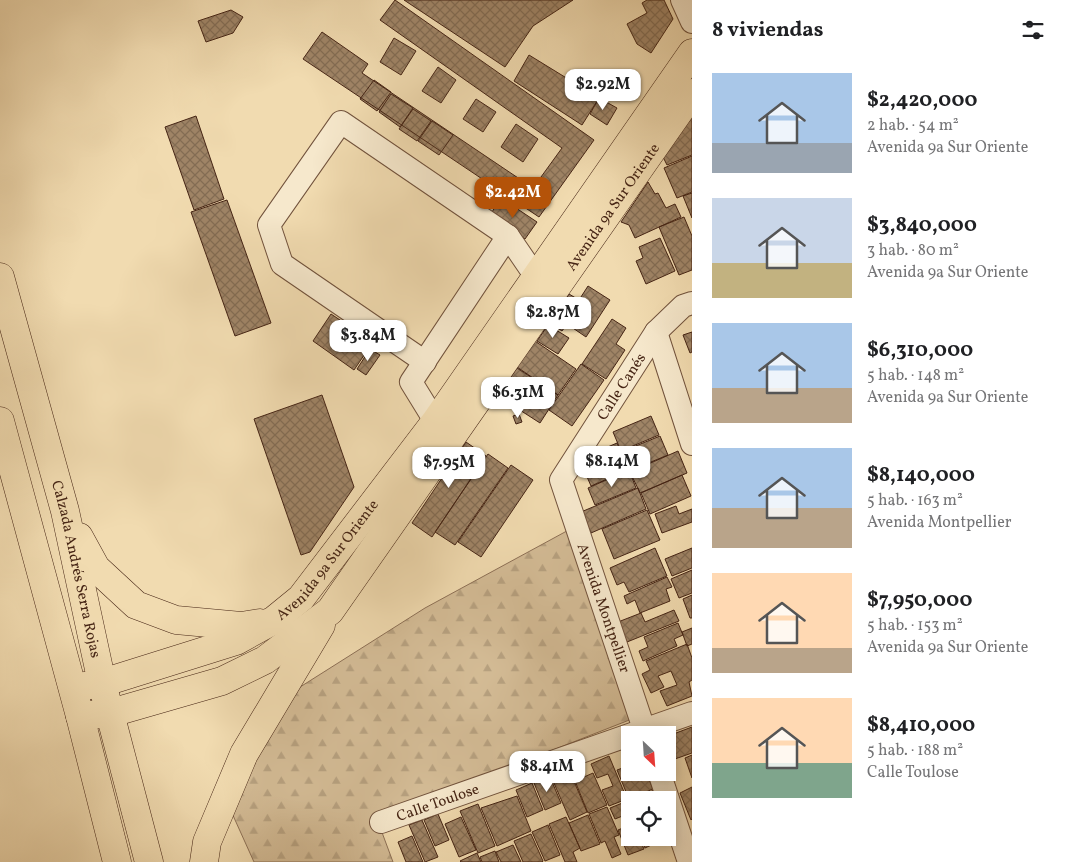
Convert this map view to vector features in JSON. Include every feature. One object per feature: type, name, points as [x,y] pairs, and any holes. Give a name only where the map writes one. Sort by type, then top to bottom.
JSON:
[{"type":"main road","name":"Avenida 9a Sur Oriente","points":[[80,716],[111,713],[222,681],[265,660],[330,611],[536,277],[692,53]]},
{"type":"main road","name":"Avenida 9a Sur Oriente","points":[[73,688],[102,684],[236,641],[274,620],[301,598],[442,432],[692,93]]},
{"type":"main road","name":"Calzada Andrés Serra Rojas","points":[[0,277],[65,511],[102,684],[149,862]]},
{"type":"main road","points":[[0,421],[73,688],[118,862]]},
{"type":"main road","points":[[65,511],[96,568],[136,605],[176,620],[241,626],[274,620]]},
{"type":"main road","points":[[204,862],[207,842],[244,754],[330,611]]},
{"type":"street","points":[[682,0],[692,22]]},
{"type":"street","points":[[426,362],[282,264],[269,225],[341,122],[508,236],[536,277]]},
{"type":"street","points":[[442,432],[411,382],[508,236]]},
{"type":"street","name":"Calle Canés","points":[[561,480],[656,332],[683,306],[692,303]]},
{"type":"street","points":[[656,332],[692,444]]},
{"type":"street","name":"Avenida Montpellier","points":[[561,480],[643,726]]},
{"type":"street","name":"Calle Toulose","points":[[660,726],[692,713]]},
{"type":"street","name":"Calle Toulose","points":[[381,822],[621,740]]},
{"type":"street","points":[[662,781],[689,861]]},
{"type":"green space","points":[[576,526],[637,717],[377,819],[393,862],[254,862],[231,811],[289,694],[425,608]]},
{"type":"building","points":[[395,0],[594,140],[539,217],[303,59],[322,32],[368,64],[362,73],[533,188],[562,148],[380,20]]},
{"type":"building","points":[[404,0],[573,0],[533,26],[505,67]]},
{"type":"building","points":[[647,0],[664,0],[673,19],[651,53],[637,44],[627,24],[647,13],[642,3]]},
{"type":"building","points":[[231,10],[243,17],[233,33],[206,42],[198,21]]},
{"type":"building","points":[[394,38],[416,51],[401,75],[380,62]]},
{"type":"building","points":[[529,55],[599,98],[582,125],[514,81]]},
{"type":"building","points":[[438,67],[456,80],[441,103],[422,91]]},
{"type":"building","points":[[374,80],[391,92],[377,111],[360,99]]},
{"type":"building","points":[[391,94],[413,108],[400,127],[379,112]]},
{"type":"building","points":[[599,98],[617,108],[607,125],[590,114]]},
{"type":"building","points":[[476,99],[496,112],[483,132],[463,119]]},
{"type":"building","points":[[413,109],[431,121],[417,141],[399,129]]},
{"type":"building","points":[[196,116],[224,199],[194,210],[165,127]]},
{"type":"building","points":[[692,116],[692,155],[667,165],[663,157]]},
{"type":"building","points":[[432,121],[453,135],[439,155],[418,141]]},
{"type":"building","points":[[516,124],[538,139],[523,162],[501,147]]},
{"type":"building","points":[[692,156],[692,192],[677,198],[664,168]]},
{"type":"building","points":[[648,182],[655,194],[658,193],[666,208],[675,204],[681,217],[635,238],[629,225],[621,222]]},
{"type":"building","points":[[692,193],[692,218],[683,196]]},
{"type":"building","points":[[501,198],[537,222],[525,239],[490,215]]},
{"type":"building","points":[[227,200],[271,323],[235,336],[191,212]]},
{"type":"building","points":[[684,217],[692,236],[692,270],[679,275],[659,227]]},
{"type":"building","points":[[660,238],[675,271],[646,284],[636,261],[643,258],[639,247]]},
{"type":"building","points":[[588,286],[610,300],[586,337],[567,324],[562,331],[550,323],[569,294],[579,300]]},
{"type":"building","points":[[331,314],[373,342],[354,370],[313,341]]},
{"type":"building","points":[[612,319],[626,328],[616,344],[625,350],[606,379],[582,364]]},
{"type":"building","points":[[548,325],[569,338],[558,354],[537,341]]},
{"type":"building","points":[[692,332],[692,352],[690,353],[683,335]]},
{"type":"building","points":[[535,341],[576,369],[558,395],[517,367]]},
{"type":"building","points":[[370,349],[380,355],[366,375],[357,369]]},
{"type":"building","points":[[581,364],[604,380],[572,426],[549,410]]},
{"type":"building","points":[[517,368],[558,395],[540,423],[498,396]]},
{"type":"building","points":[[322,395],[354,487],[310,552],[301,555],[254,419]]},
{"type":"building","points":[[519,414],[522,422],[516,424],[513,416]]},
{"type":"building","points":[[651,416],[659,435],[621,451],[613,432]]},
{"type":"building","points":[[660,436],[668,455],[629,471],[621,452]]},
{"type":"building","points":[[466,442],[486,456],[432,537],[412,523]]},
{"type":"building","points":[[617,443],[628,470],[591,486],[581,463],[598,456],[596,452]]},
{"type":"building","points":[[678,451],[687,473],[640,493],[630,472]]},
{"type":"building","points":[[488,454],[508,468],[455,545],[435,532]]},
{"type":"building","points":[[511,465],[533,480],[481,557],[458,542]]},
{"type":"building","points":[[629,470],[636,488],[595,505],[588,488]]},
{"type":"building","points":[[682,475],[691,496],[650,514],[641,493]]},
{"type":"building","points":[[638,488],[646,509],[591,533],[581,512]]},
{"type":"building","points":[[676,506],[679,514],[692,509],[692,522],[662,533],[655,514]]},
{"type":"building","points":[[647,510],[660,540],[614,559],[602,529]]},
{"type":"building","points":[[655,548],[667,576],[629,592],[624,582],[617,585],[610,568]]},
{"type":"building","points":[[692,548],[692,568],[672,576],[665,559]]},
{"type":"building","points":[[692,570],[692,593],[679,598],[671,579]]},
{"type":"building","points":[[667,577],[672,587],[666,589],[670,601],[640,613],[635,600],[627,604],[624,596]]},
{"type":"building","points":[[692,595],[692,618],[690,618],[683,599]]},
{"type":"building","points":[[674,610],[679,621],[627,642],[618,622],[641,613],[645,622]]},
{"type":"building","points":[[678,623],[683,635],[674,639],[677,646],[643,661],[639,651],[648,647],[644,637]]},
{"type":"building","points":[[692,628],[692,644],[687,646],[682,632]]},
{"type":"building","points":[[687,644],[692,658],[692,680],[689,682],[692,696],[667,706],[660,691],[677,685],[671,671],[658,676],[664,687],[651,693],[642,674],[650,670],[646,661]]},
{"type":"building","points":[[692,727],[692,753],[676,759],[676,733]]},
{"type":"building","points":[[692,755],[692,778],[685,758]]},
{"type":"building","points":[[609,756],[624,791],[621,791],[621,801],[609,806],[602,790],[613,786],[608,774],[597,778],[591,764]]},
{"type":"building","points":[[568,767],[587,812],[570,820],[550,774]]},
{"type":"building","points":[[621,769],[621,780],[617,770]]},
{"type":"building","points":[[593,773],[607,805],[588,813],[575,781]]},
{"type":"building","points":[[550,777],[561,803],[545,810],[534,783]]},
{"type":"building","points":[[622,781],[650,781],[653,789],[648,791],[626,791]]},
{"type":"building","points":[[532,783],[543,810],[527,817],[516,790]]},
{"type":"building","points":[[692,787],[692,819],[691,820],[680,793]]},
{"type":"building","points":[[517,796],[531,831],[497,846],[481,808]]},
{"type":"building","points":[[478,804],[495,846],[478,853],[460,811]]},
{"type":"building","points":[[621,804],[621,817],[615,819],[610,808]]},
{"type":"building","points":[[607,807],[619,835],[614,837],[621,854],[612,858],[605,841],[601,843],[589,814]]},
{"type":"building","points":[[438,814],[449,840],[435,846],[424,820]]},
{"type":"building","points":[[588,815],[600,844],[581,851],[569,823]]},
{"type":"building","points":[[461,817],[476,850],[459,857],[445,824]]},
{"type":"building","points":[[566,817],[580,848],[573,852],[577,862],[565,862],[549,824]]},
{"type":"building","points":[[422,820],[438,857],[425,862],[409,825]]},
{"type":"building","points":[[548,825],[560,855],[545,861],[532,832]]},
{"type":"building","points":[[531,834],[542,862],[523,862],[514,841]]},
{"type":"building","points":[[412,836],[423,862],[406,862],[398,842]]},
{"type":"building","points":[[513,845],[521,862],[501,862],[496,852]]},
{"type":"building","points":[[624,846],[643,846],[644,849],[628,855]]},
{"type":"building","points":[[495,851],[499,862],[482,862],[480,857]]},
{"type":"building","points":[[477,853],[481,862],[460,861]]}]
